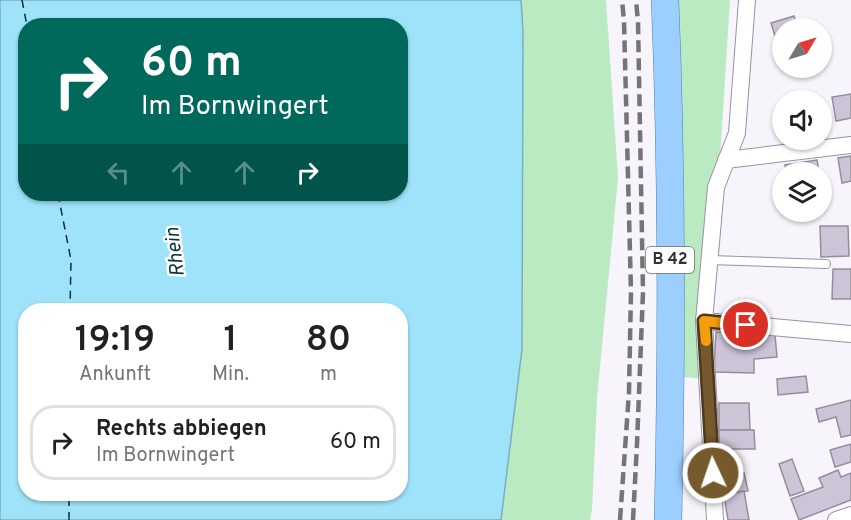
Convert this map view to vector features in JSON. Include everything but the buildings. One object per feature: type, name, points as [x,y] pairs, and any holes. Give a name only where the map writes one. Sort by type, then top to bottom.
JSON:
[{"type":"main road","name":"B 42","points":[[665,0],[670,304],[668,520]]},
{"type":"street","points":[[715,520],[704,321],[716,187],[737,132],[747,0]]},
{"type":"street","points":[[726,160],[851,145]]},
{"type":"street","points":[[704,321],[851,334]]},
{"type":"street","points":[[836,520],[851,515]]},
{"type":"lane","points":[[710,260],[826,264]]},
{"type":"green space","points":[[522,0],[606,0],[618,178],[597,398],[590,520],[501,520],[522,349]]},
{"type":"green space","points":[[678,0],[730,0],[706,379],[684,377]]},
{"type":"water","name":"Rhein","points":[[0,0],[521,0],[523,31],[522,349],[501,520],[0,520]]},
{"type":"ferry route","points":[[22,0],[25,18]]},
{"type":"ferry route","points":[[59,201],[71,260],[70,303]]},
{"type":"ferry route","points":[[69,501],[69,520]]},
{"type":"railway","points":[[620,520],[629,392],[631,292],[622,0]]},
{"type":"railway","points":[[633,520],[643,292],[636,0]]},
{"type":"slow traffic","points":[[706,341],[704,321],[723,323]]},
{"type":"route","points":[[713,473],[704,321],[746,325]]}]
